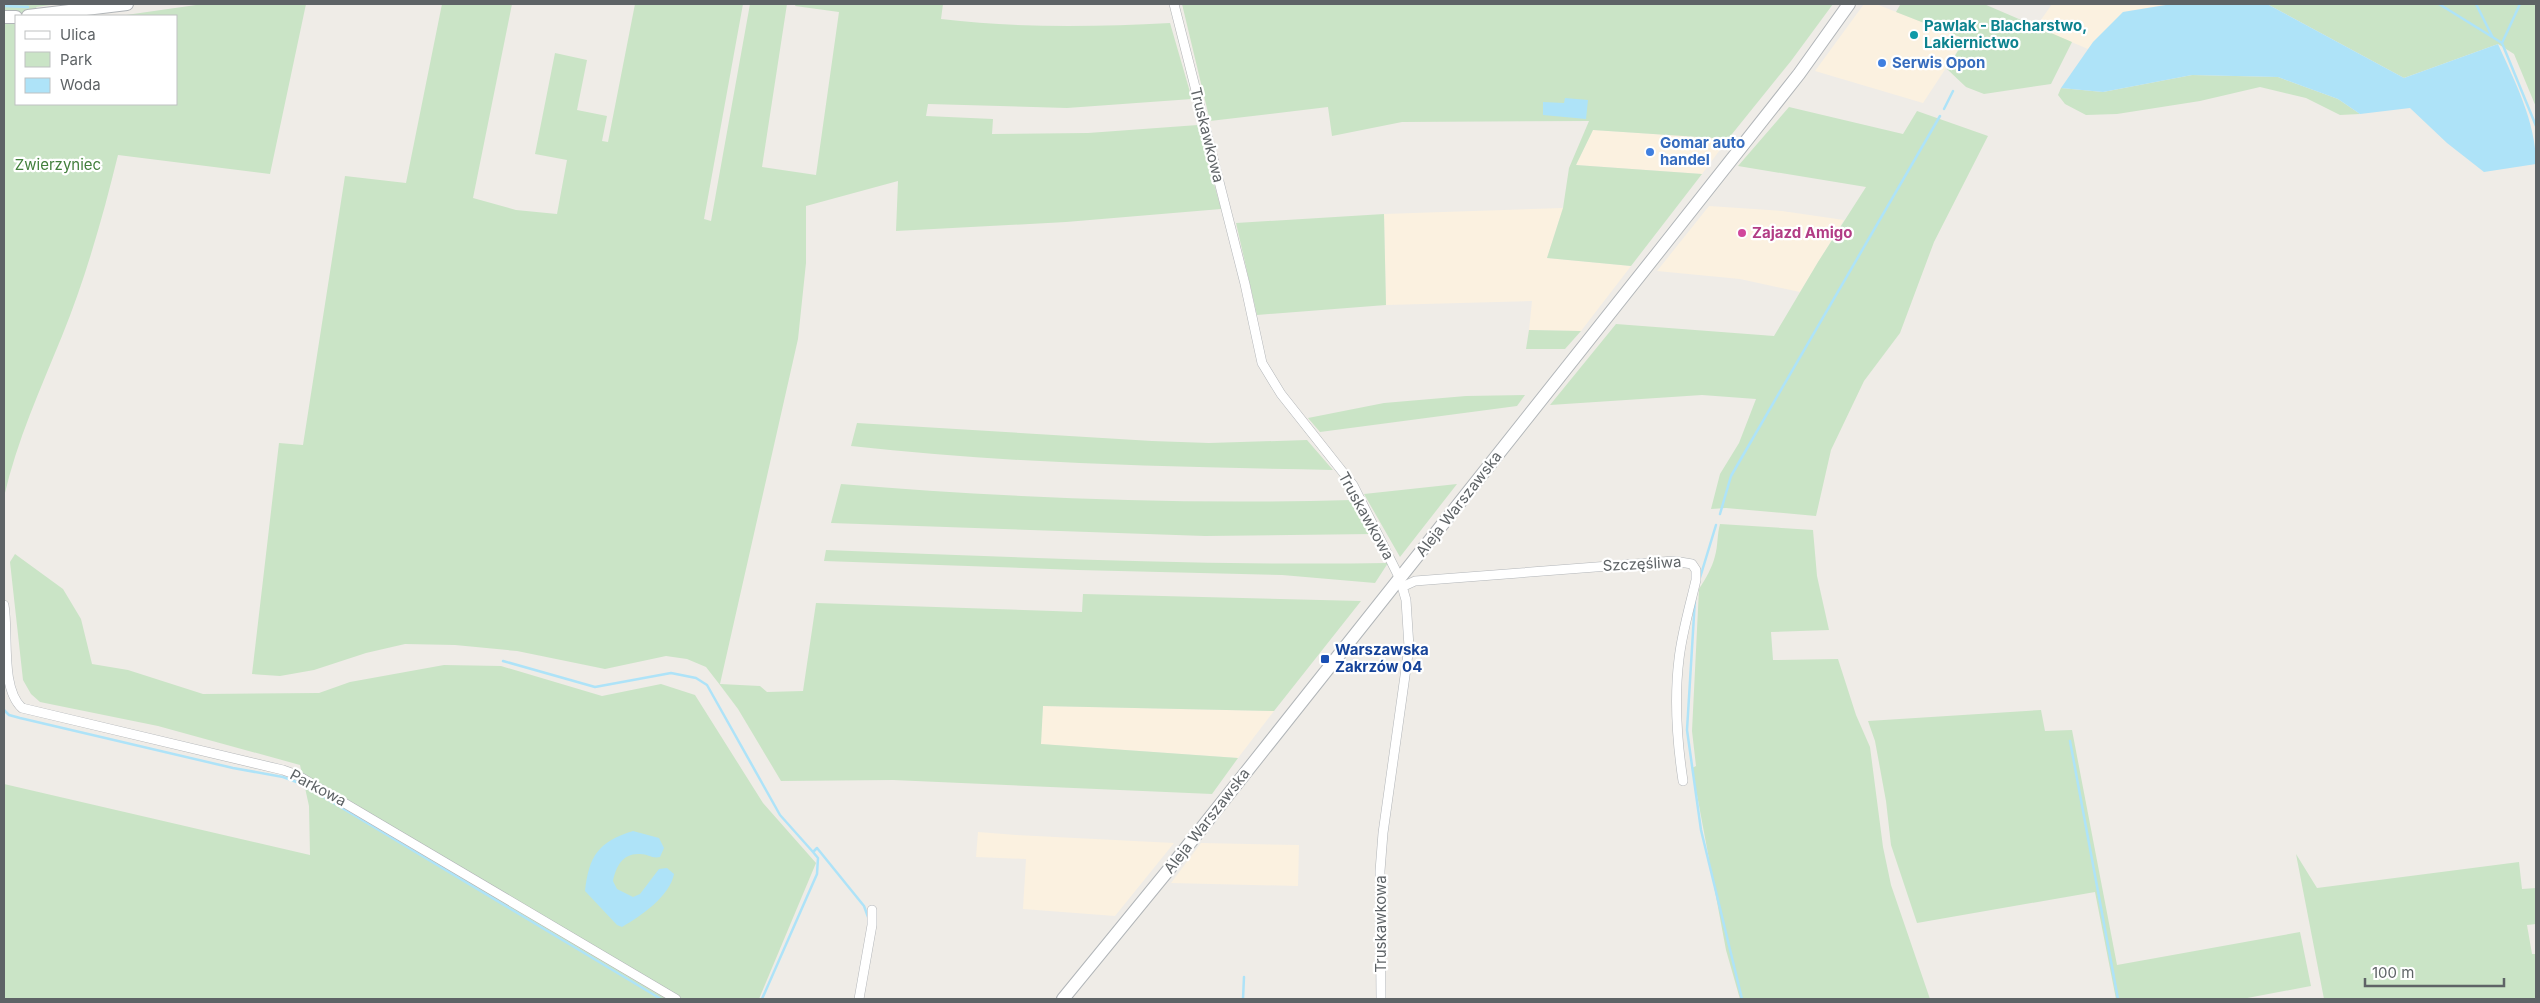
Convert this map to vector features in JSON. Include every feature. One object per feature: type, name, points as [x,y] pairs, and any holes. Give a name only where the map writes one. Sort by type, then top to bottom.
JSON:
[{"type":"street","points":[[36,15],[127,4]]},
{"type":"street","name":"Truskawkowa","points":[[1174,4],[1245,284],[1262,363],[1280,394],[1352,486],[1401,583],[1406,600],[1409,647],[1383,833],[1380,871],[1382,999]]},
{"type":"street","name":"Aleja Warszawska","points":[[1064,999],[1401,583],[1799,74],[1849,4]]},
{"type":"street","name":"Szczęśliwa","points":[[1401,583],[1578,567],[1674,561],[1692,564],[1696,570],[1696,580],[1679,658],[1677,680],[1679,759],[1683,781]]},
{"type":"street","name":"Parkowa","points":[[4,605],[11,694],[22,708],[298,775],[676,999]]},
{"type":"street","points":[[859,999],[872,925],[872,910]]},
{"type":"shaded area","points":[[1864,4],[1876,4],[1965,39],[1923,103],[1815,71]]},
{"type":"shaded area","points":[[2052,4],[2169,4],[2123,12],[2088,49],[2036,27]]},
{"type":"shaded area","name":"Gomar auto handel","points":[[1593,130],[1728,139],[1702,174],[1576,165]]},
{"type":"shaded area","points":[[1709,206],[1782,211],[1844,220],[1800,292],[1740,279],[1657,271]]},
{"type":"shaded area","points":[[1563,208],[1547,258],[1631,266],[1581,331],[1529,330],[1532,301],[1386,305],[1384,214]]},
{"type":"shaded area","points":[[1043,706],[1274,711],[1238,758],[1040,744]]},
{"type":"shaded area","points":[[978,832],[1174,843],[1115,916],[1023,909],[1026,859],[976,857]]},
{"type":"shaded area","points":[[1201,843],[1299,845],[1298,886],[1171,883]]},
{"type":"green space","name":"Zwierzyniec","points":[[4,4],[57,4],[36,7],[41,15],[15,15],[15,105],[178,105],[178,15],[126,15],[203,4],[306,4],[270,174],[118,155],[100,224],[71,314],[22,435],[4,497]]},
{"type":"green space","points":[[442,4],[512,4],[473,198],[516,210],[557,214],[567,160],[535,154],[555,53],[587,60],[577,110],[607,116],[602,141],[608,142],[635,4],[743,4],[704,219],[711,221],[750,4],[787,4],[762,167],[816,175],[839,12],[795,6],[796,4],[943,4],[941,19],[998,24],[1084,26],[1170,23],[1192,99],[1067,108],[928,104],[926,116],[993,119],[992,134],[1088,133],[1198,125],[1221,209],[1066,222],[896,231],[898,181],[806,206],[806,263],[798,339],[720,684],[760,686],[767,692],[803,691],[816,603],[1082,612],[1083,594],[1361,601],[1274,711],[1043,706],[1041,744],[1238,758],[1212,794],[893,780],[781,781],[738,709],[706,667],[687,659],[666,656],[605,669],[517,651],[455,645],[405,644],[366,653],[314,670],[280,676],[252,674],[279,443],[303,445],[345,176],[406,183]]},
{"type":"green space","points":[[1182,4],[1833,4],[1791,61],[1728,139],[1593,130],[1576,165],[1702,174],[1631,266],[1547,258],[1563,208],[1569,168],[1589,121],[1402,122],[1332,136],[1328,107],[1210,121]]},
{"type":"green space","points":[[1899,4],[1984,4],[2072,42],[2051,84],[1984,94],[1966,87],[1947,69],[1965,39],[1896,12]]},
{"type":"green space","points":[[2267,4],[2536,4],[2536,107],[2514,54],[2498,44],[2404,78]]},
{"type":"green space","points":[[2192,75],[2278,77],[2338,99],[2360,114],[2340,115],[2306,98],[2260,87],[2200,101],[2117,114],[2086,115],[2065,104],[2058,95],[2061,88],[2103,92]]},
{"type":"green space","points":[[1789,107],[1903,134],[1917,111],[1988,136],[1934,242],[1900,333],[1864,381],[1831,450],[1816,516],[1726,508],[1711,509],[1720,474],[1739,443],[1756,399],[1702,395],[1550,405],[1616,324],[1774,336],[1866,187],[1738,166]]},
{"type":"green space","points":[[1384,214],[1386,305],[1257,315],[1236,223]]},
{"type":"green space","points":[[1529,330],[1581,331],[1565,349],[1526,349]]},
{"type":"green space","points":[[1525,395],[1517,406],[1320,432],[1308,418],[1384,403],[1466,396]]},
{"type":"green space","points":[[857,423],[1152,441],[1209,443],[1307,440],[1333,470],[1031,461],[851,446]]},
{"type":"green space","points":[[841,484],[1032,497],[1224,502],[1352,500],[1372,534],[1205,536],[831,523]]},
{"type":"green space","points":[[1457,484],[1400,557],[1364,494]]},
{"type":"green space","points":[[1720,524],[1813,530],[1817,576],[1829,630],[1771,632],[1773,660],[1838,659],[1856,715],[1870,747],[1883,847],[1891,885],[1930,999],[1740,999],[1726,950],[1692,768],[1696,766],[1692,731],[1699,589],[1714,560]]},
{"type":"green space","points":[[826,550],[1177,562],[1388,563],[1375,583],[1282,575],[824,561]]},
{"type":"green space","points":[[15,554],[63,589],[81,619],[92,664],[128,670],[203,694],[319,693],[350,682],[444,665],[501,666],[602,696],[661,684],[695,695],[763,803],[816,863],[759,999],[4,999],[4,784],[310,855],[309,806],[300,765],[158,726],[40,702],[31,694],[23,680],[10,562]]},
{"type":"green space","points":[[2041,710],[2045,731],[2072,730],[2117,965],[2300,932],[2311,986],[2242,999],[2116,999],[2095,892],[1917,923],[1891,845],[1886,801],[1875,741],[1868,721]]},
{"type":"green space","points":[[2296,854],[2317,888],[2519,862],[2522,889],[2536,888],[2536,924],[2527,925],[2532,954],[2536,954],[2536,999],[2324,999]]},
{"type":"water","points":[[2172,4],[2267,4],[2404,78],[2498,44],[2523,102],[2532,133],[2536,164],[2484,172],[2447,143],[2410,108],[2360,114],[2338,99],[2278,77],[2192,75],[2103,92],[2061,88],[2093,42],[2123,12]]},
{"type":"water","points":[[1565,98],[1588,100],[1586,119],[1543,115],[1543,102],[1564,103]]},
{"type":"water","points":[[633,831],[659,838],[664,848],[660,857],[634,854],[621,861],[613,881],[617,889],[633,897],[640,894],[659,869],[667,868],[674,874],[661,898],[638,917],[622,927],[617,925],[585,891],[589,868],[597,852],[611,840]]},
{"type":"waterway","points":[[2439,4],[2502,43],[2536,126]]},
{"type":"waterway","points":[[2476,4],[2492,36]]},
{"type":"waterway","points":[[2502,43],[2520,4]]},
{"type":"waterway","points":[[4,6],[28,7]]},
{"type":"waterway","points":[[1944,109],[1953,91]]},
{"type":"waterway","points":[[1720,514],[1731,476],[1940,116]]},
{"type":"waterway","points":[[1699,581],[1716,525]]},
{"type":"waterway","points":[[1695,599],[1687,730],[1701,830],[1742,999]]},
{"type":"waterway","points":[[503,661],[595,687],[671,673],[696,678],[707,685],[780,815],[813,852]]},
{"type":"waterway","points":[[4,710],[9,715],[20,718],[233,768],[283,777],[302,784],[661,999]]},
{"type":"waterway","points":[[2070,741],[2118,999]]},
{"type":"waterway","points":[[762,999],[817,874],[818,858],[813,852],[817,848],[864,906],[868,917]]},
{"type":"waterway","points":[[1243,999],[1244,977]]},
{"type":"place","name":"Pawlak - Blacharstwo, Lakiernictwo","points":[[1914,35]]},
{"type":"place","name":"Serwis Opon","points":[[1882,63]]},
{"type":"place","name":"Gomar auto handel","points":[[1650,152]]},
{"type":"place","name":"Zajazd Amigo","points":[[1742,233]]},
{"type":"place","name":"Warszawska Zakrzów 04","points":[[1325,659]]}]
